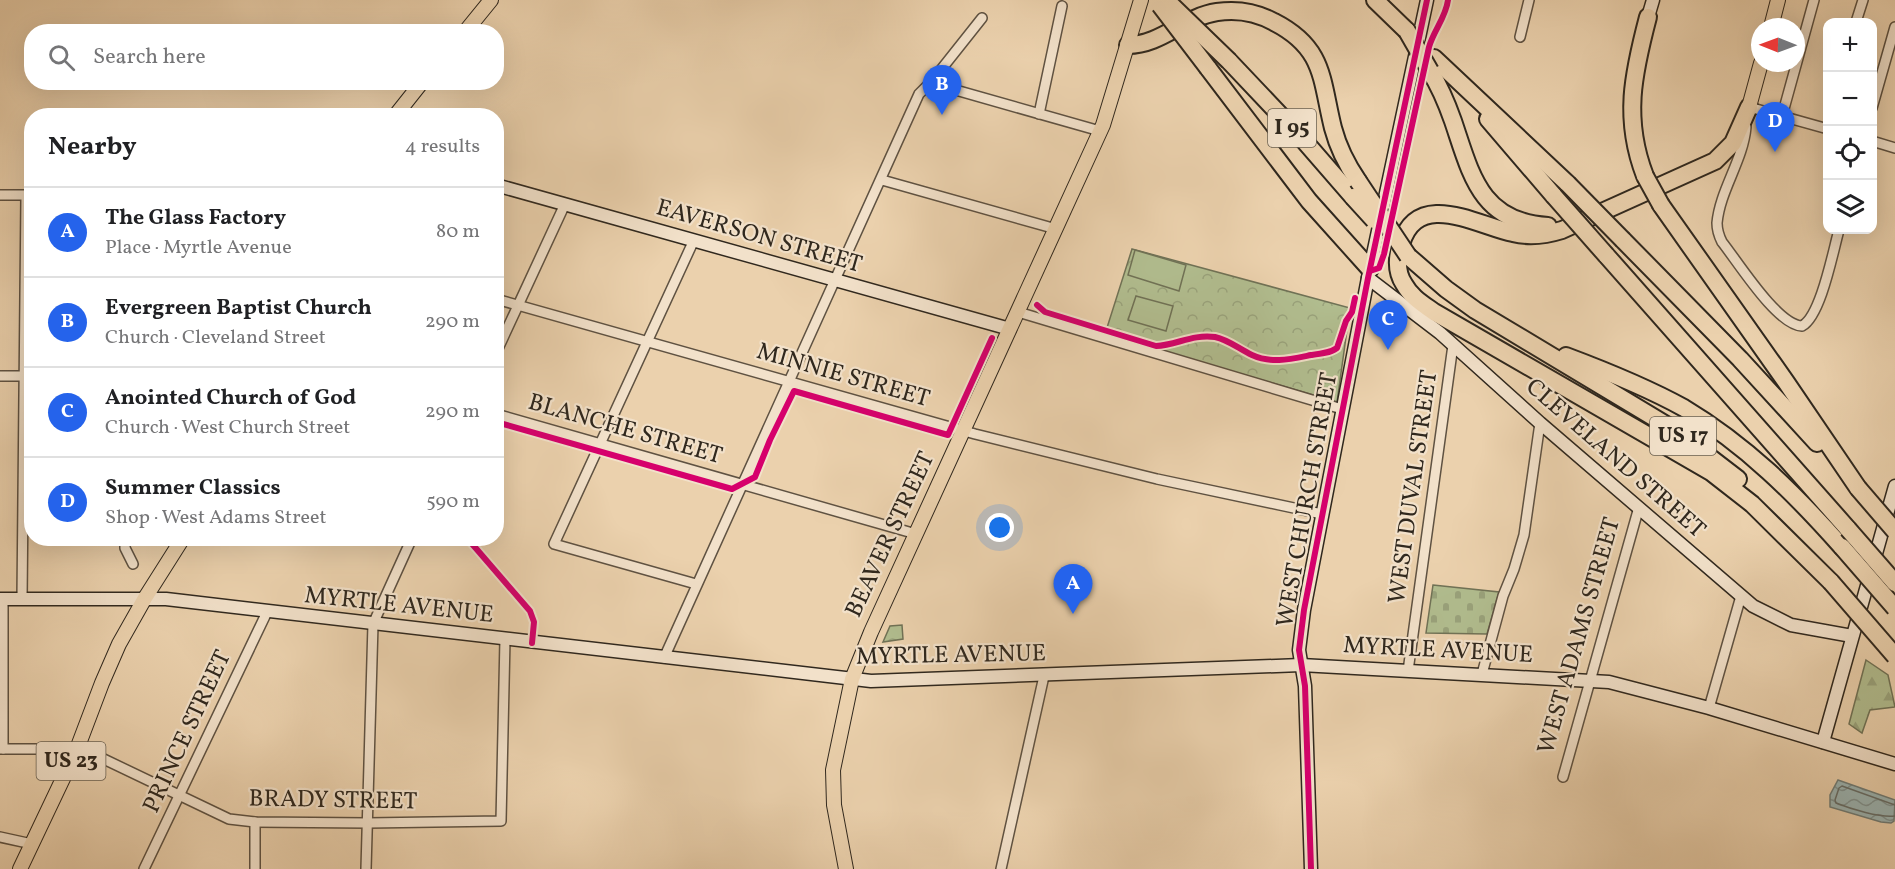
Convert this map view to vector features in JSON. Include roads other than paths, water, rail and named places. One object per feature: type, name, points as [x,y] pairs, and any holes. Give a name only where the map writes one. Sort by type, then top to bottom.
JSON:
[{"type":"highway","points":[[1156,0],[1309,201],[1369,274]]},
{"type":"highway","name":"I 95","points":[[1166,0],[1229,61],[1299,136],[1355,189]]},
{"type":"highway","points":[[1180,27],[1215,0]]},
{"type":"highway","points":[[1375,0],[1407,31],[1432,64],[1554,196],[1895,583]]},
{"type":"highway","points":[[1128,45],[1149,42],[1210,13],[1245,12],[1273,21],[1300,40],[1312,54],[1321,70],[1336,136],[1355,189],[1408,256],[1460,300],[1505,328],[1537,344],[1635,384],[1698,417],[1735,443],[1808,508],[1895,608]]},
{"type":"highway","points":[[1648,17],[1636,65],[1631,101],[1634,137],[1645,176],[1661,205],[1786,381],[1858,488]]},
{"type":"highway","points":[[1432,64],[1568,184],[1740,359],[1895,531]]},
{"type":"highway","points":[[1432,64],[1472,177],[1487,200],[1509,216],[1535,225],[1559,226],[1587,220]]},
{"type":"highway","points":[[1749,107],[1733,143],[1715,161],[1587,220],[1555,232],[1523,235],[1459,216],[1444,214],[1419,220],[1406,232],[1399,257],[1399,274],[1411,294],[1439,315],[1669,446],[1717,476],[1752,504],[1831,582]]},
{"type":"highway","name":"US 17","points":[[1505,328],[1658,420],[1716,461],[1768,508],[1895,656]]},
{"type":"main road","points":[[472,24],[491,0]]},
{"type":"main road","name":"BEAVER STREET","points":[[846,869],[834,805],[833,770],[852,680],[871,632],[1100,131],[1111,102],[1141,0]]},
{"type":"main road","points":[[1773,18],[1778,0]]},
{"type":"main road","points":[[1749,107],[1759,72]]},
{"type":"main road","points":[[401,108],[416,90]]},
{"type":"main road","name":"US 23","points":[[20,869],[76,749],[111,662],[145,598],[178,546]]},
{"type":"street","name":"WEST CHURCH STREET","points":[[1311,869],[1305,686],[1299,650],[1304,610],[1369,274],[1427,0]]},
{"type":"street","points":[[1520,37],[1529,0]]},
{"type":"street","points":[[1648,17],[1653,0]]},
{"type":"street","points":[[1782,116],[1814,0]]},
{"type":"street","points":[[1857,18],[1863,0]]},
{"type":"street","points":[[1039,114],[1062,6]]},
{"type":"street","points":[[664,658],[919,94],[982,18]]},
{"type":"street","points":[[1877,90],[1895,27]]},
{"type":"street","points":[[932,81],[945,87],[1100,131]]},
{"type":"street","points":[[1823,127],[1749,107],[1741,152],[1718,219],[1718,231],[1722,242],[1779,315],[1788,322],[1802,326],[1812,318],[1817,306],[1838,234]]},
{"type":"street","points":[[1877,143],[1895,148]]},
{"type":"street","points":[[882,180],[1056,228]]},
{"type":"street","name":"EAVERSON STREET","points":[[504,187],[1010,329]]},
{"type":"street","points":[[0,195],[24,195]]},
{"type":"street","points":[[504,336],[565,204]]},
{"type":"street","points":[[694,240],[554,544],[696,584]]},
{"type":"street","name":"CLEVELAND STREET","points":[[1369,274],[1741,596],[1761,610],[1791,625],[1852,636]]},
{"type":"street","name":"MINNIE STREET","points":[[504,301],[963,430],[1157,479],[1322,514]]},
{"type":"street","points":[[1018,312],[1342,409]]},
{"type":"street","name":"WEST DUVAL STREET","points":[[1408,671],[1453,345]]},
{"type":"street","points":[[0,376],[24,376]]},
{"type":"street","name":"BLANCHE STREET","points":[[504,416],[916,534]]},
{"type":"street","points":[[1482,674],[1503,596],[1524,535],[1540,423]]},
{"type":"street","points":[[1823,742],[1895,486]]},
{"type":"street","name":"WEST ADAMS STREET","points":[[1563,777],[1640,507]]},
{"type":"street","points":[[22,599],[24,525]]},
{"type":"street","points":[[125,546],[133,564]]},
{"type":"street","points":[[366,869],[373,624],[408,546]]},
{"type":"street","points":[[1709,708],[1741,596]]},
{"type":"street","name":"MYRTLE AVENUE","points":[[2,599],[145,598],[852,680],[1301,665],[1591,680],[1636,687],[1895,765]]},
{"type":"street","points":[[2,599],[2,749]]},
{"type":"street","name":"PRINCE STREET","points":[[144,869],[267,612]]},
{"type":"street","name":"BRADY STREET","points":[[2,749],[76,749],[89,752],[229,819],[255,822],[368,823],[501,821],[505,639]]},
{"type":"street","points":[[1001,869],[1044,675]]},
{"type":"street","points":[[255,822],[255,869]]},
{"type":"street","points":[[0,837],[32,844]]},
{"type":"water","points":[[1838,780],[1895,800],[1894,821],[1881,822],[1830,807],[1830,795]]},
{"type":"place","name":"Evergreen Baptist Church","points":[[942,115]]},
{"type":"place","name":"Summer Classics","points":[[1775,152]]},
{"type":"place","name":"Anointed Church of God","points":[[1388,350]]},
{"type":"place","name":"The Glass Factory","points":[[1073,614]]}]
